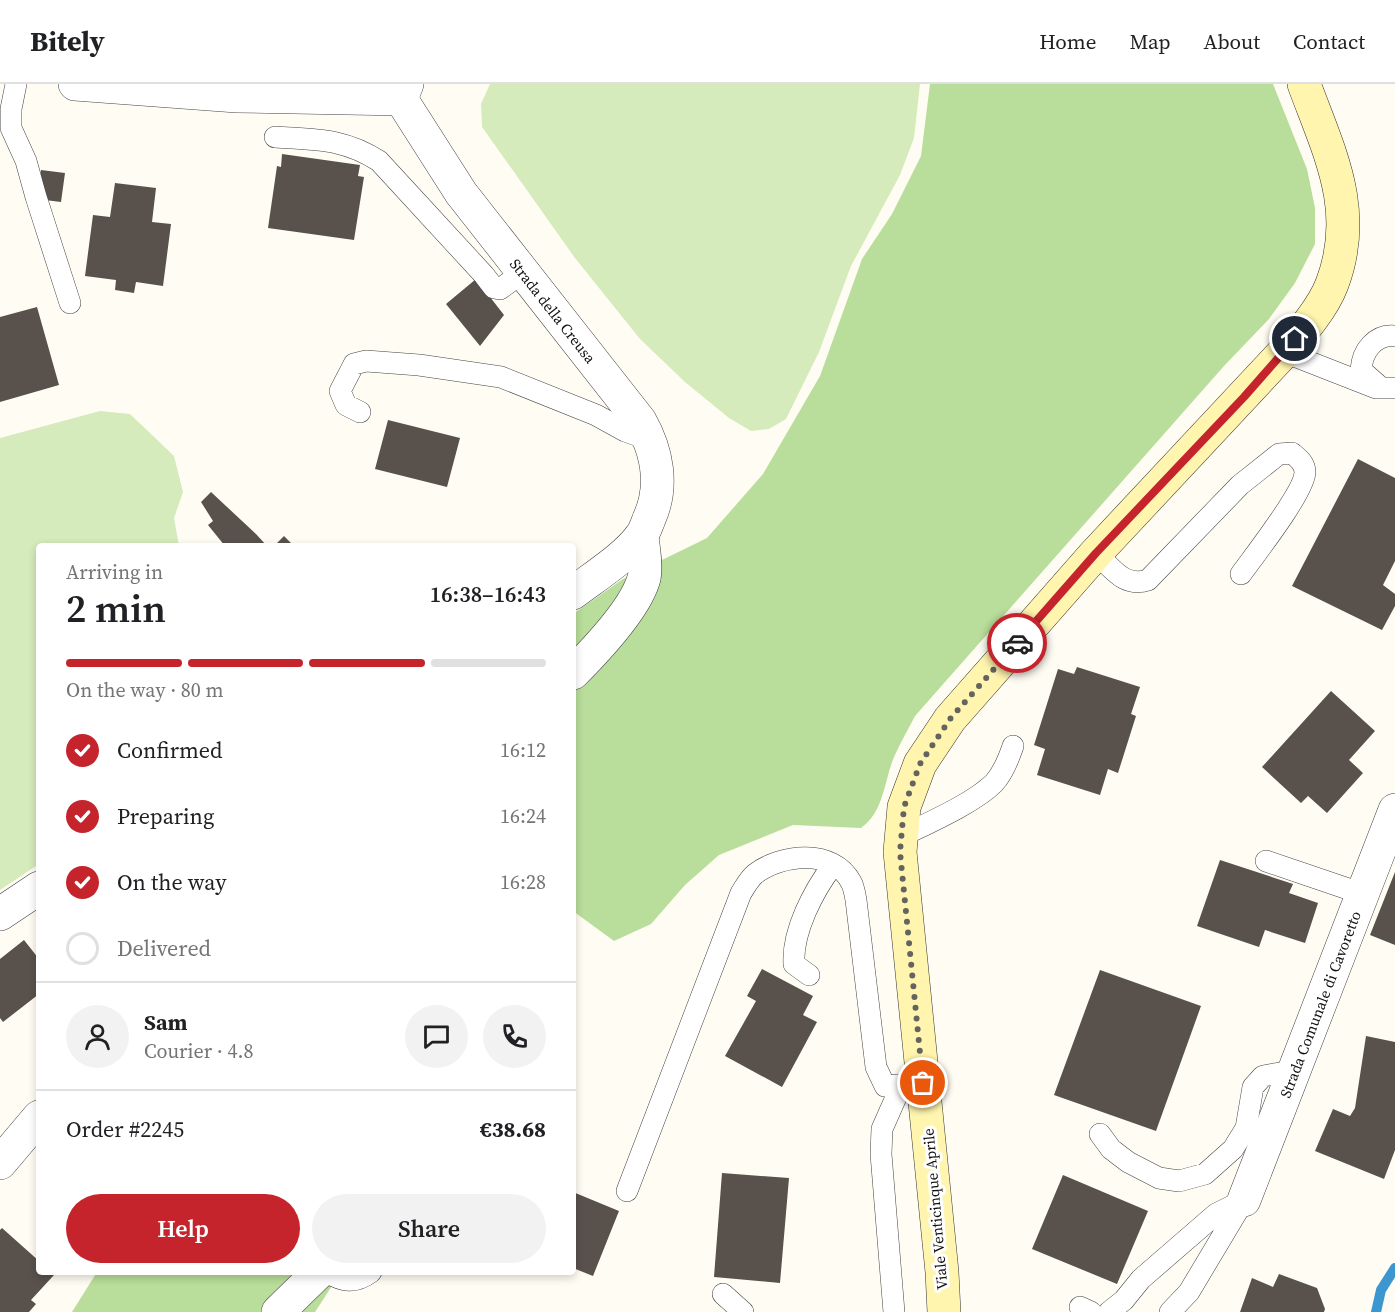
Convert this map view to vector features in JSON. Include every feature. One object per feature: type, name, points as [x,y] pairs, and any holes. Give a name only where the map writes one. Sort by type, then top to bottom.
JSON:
[{"type":"street","points":[[88,84],[237,96],[404,92]]},
{"type":"street","name":"Viale Venticinque Aprile","points":[[944,1312],[912,1084],[900,852],[904,807],[920,764],[950,719],[1096,553],[1244,397],[1306,327],[1331,286],[1342,249],[1343,208],[1335,168],[1304,84]]},
{"type":"street","name":"Strada della Creusa","points":[[404,92],[461,193],[640,421],[650,440],[657,463],[657,489],[652,512],[642,536],[614,562],[576,591]]},
{"type":"street","name":"Strada della Creusa","points":[[576,670],[622,617],[638,594],[645,576],[642,536]]},
{"type":"street","name":"Strada Comunale di Cavoretto","points":[[1244,1200],[1395,810]]},
{"type":"street","points":[[0,914],[36,890]]},
{"type":"street","points":[[0,1129],[9,1121],[36,1108]]},
{"type":"street","points":[[0,1163],[36,1121]]},
{"type":"street","points":[[278,1312],[316,1275]]},
{"type":"lane","points":[[16,84],[11,109],[11,128],[26,161],[70,303]]},
{"type":"lane","points":[[275,137],[344,143],[364,151],[379,161],[494,288],[500,289],[522,273]]},
{"type":"lane","points":[[1395,336],[1389,335],[1378,339],[1371,345],[1361,361],[1361,370],[1377,385],[1395,393]]},
{"type":"lane","points":[[1284,352],[1376,387],[1395,388]]},
{"type":"lane","points":[[360,412],[346,405],[340,391],[354,364],[366,361],[419,365],[501,377],[576,406],[625,431],[650,440]]},
{"type":"lane","points":[[1096,553],[1126,581],[1136,584],[1148,580],[1240,485],[1278,454],[1292,453],[1301,461],[1305,472],[1299,489],[1241,574]]},
{"type":"lane","points":[[902,836],[973,800],[995,782],[1013,746]]},
{"type":"lane","points":[[627,1191],[741,893],[754,875],[783,860],[809,856],[833,864],[852,883],[876,1067],[885,1086],[912,1084]]},
{"type":"lane","points":[[1266,861],[1363,894]]},
{"type":"lane","points":[[809,975],[794,964],[793,950],[808,908],[821,881],[833,864]]},
{"type":"lane","points":[[1100,1134],[1111,1149],[1128,1162],[1159,1178],[1179,1181],[1205,1174],[1233,1149],[1246,1128],[1253,1087],[1263,1076],[1293,1073]]},
{"type":"lane","points":[[894,1312],[881,1137],[882,1129],[912,1084]]},
{"type":"lane","points":[[1109,1312],[1124,1300],[1141,1279],[1216,1214],[1244,1200]]},
{"type":"lane","points":[[1170,1312],[1189,1292],[1244,1200]]},
{"type":"lane","points":[[331,1275],[349,1281],[361,1280],[367,1275]]},
{"type":"lane","points":[[723,1294],[743,1312]]},
{"type":"green space","points":[[490,84],[920,84],[914,138],[900,175],[851,266],[819,352],[786,419],[769,429],[751,431],[729,418],[685,382],[640,339],[575,258],[482,127],[481,104]]},
{"type":"green space","points":[[930,84],[1273,84],[1307,169],[1315,208],[1315,244],[1295,283],[1269,319],[1224,366],[915,716],[894,757],[879,805],[869,821],[861,828],[793,825],[719,855],[685,885],[651,924],[614,941],[576,913],[576,612],[623,579],[707,538],[763,474],[820,376],[862,259],[892,214],[921,156]]},
{"type":"green space","points":[[100,411],[130,414],[174,456],[183,492],[174,518],[178,543],[36,543],[36,866],[0,890],[0,438]]},
{"type":"green space","points":[[95,1275],[339,1275],[315,1312],[72,1312]]},
{"type":"building","points":[[282,154],[360,165],[358,176],[364,177],[354,240],[268,228],[277,166],[281,167]]},
{"type":"building","points":[[41,170],[65,173],[61,202],[37,199]]},
{"type":"building","points":[[115,183],[156,188],[152,222],[171,224],[163,286],[136,282],[134,293],[115,290],[116,280],[85,276],[93,215],[110,217]]},
{"type":"building","points":[[476,279],[504,315],[480,346],[446,304]]},
{"type":"building","points":[[37,307],[59,385],[0,402],[0,317]]},
{"type":"building","points":[[388,420],[460,438],[447,487],[375,469]]},
{"type":"building","points":[[1358,459],[1395,478],[1395,561],[1383,585],[1395,594],[1395,606],[1382,630],[1292,586]]},
{"type":"building","points":[[211,492],[264,543],[223,543],[208,525],[213,521],[201,502]]},
{"type":"building","points":[[284,536],[291,543],[277,543]]},
{"type":"building","points":[[1077,667],[1140,687],[1131,714],[1136,716],[1118,773],[1108,769],[1100,795],[1037,775],[1045,749],[1034,745],[1058,669],[1074,674]]},
{"type":"building","points":[[1331,691],[1375,731],[1349,760],[1363,773],[1327,813],[1308,796],[1301,803],[1262,767]]},
{"type":"building","points":[[1220,860],[1293,884],[1289,893],[1318,903],[1305,943],[1265,930],[1259,947],[1197,926]]},
{"type":"building","points":[[1395,872],[1395,945],[1370,935]]},
{"type":"building","points":[[24,940],[36,955],[36,996],[3,1022],[0,1018],[0,959]]},
{"type":"building","points":[[762,969],[813,996],[803,1015],[817,1022],[782,1087],[725,1056],[756,1001],[747,996]]},
{"type":"building","points":[[1100,970],[1201,1006],[1156,1131],[1054,1095]]},
{"type":"building","points":[[1366,1036],[1395,1042],[1395,1150],[1384,1179],[1315,1151],[1333,1109],[1350,1116],[1355,1108]]},
{"type":"building","points":[[722,1173],[789,1178],[780,1283],[714,1277]]},
{"type":"building","points":[[1063,1175],[1148,1211],[1117,1284],[1032,1249]]},
{"type":"building","points":[[576,1193],[619,1211],[593,1276],[576,1269]]},
{"type":"building","points":[[2,1228],[36,1258],[36,1275],[54,1275],[31,1300],[36,1304],[29,1312],[0,1312],[0,1230]]},
{"type":"building","points":[[1279,1274],[1317,1288],[1324,1312],[1240,1312],[1252,1278],[1273,1287]]},
{"type":"waterway","points":[[1376,1312],[1381,1290],[1395,1268]]},
{"type":"way so far","points":[[923,1083],[900,852],[904,807],[920,764],[950,719],[1017,643]]},
{"type":"route","points":[[1017,643],[1096,553],[1244,397],[1295,339]]}]
